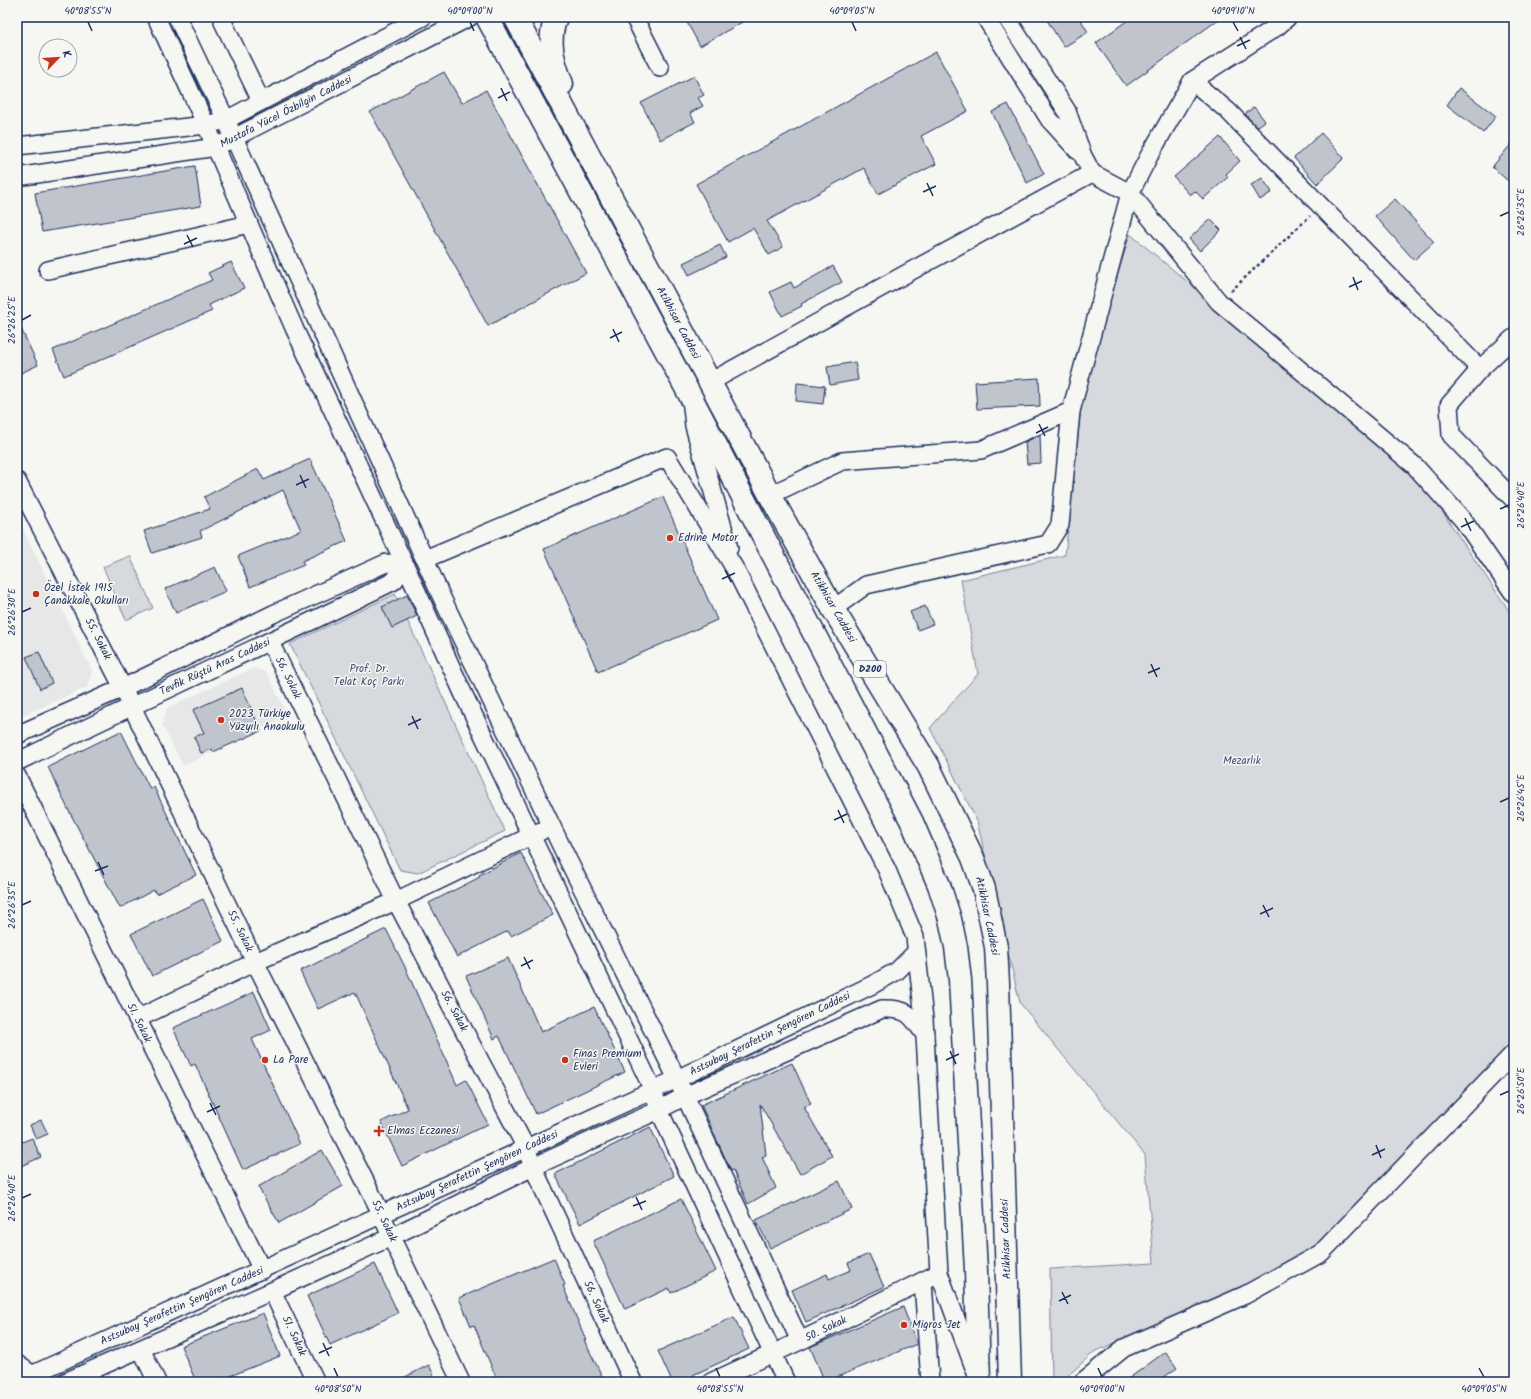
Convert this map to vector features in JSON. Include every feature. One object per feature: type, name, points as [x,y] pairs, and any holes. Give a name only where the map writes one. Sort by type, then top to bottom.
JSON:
[{"type":"highway","name":"D200","points":[[487,17],[692,399],[889,776],[926,852],[950,919],[956,947],[963,1026],[976,1270],[979,1381]]},
{"type":"highway","name":"Atikhisar Caddesi","points":[[515,17],[770,495],[833,609],[929,767],[973,858],[984,889],[996,947],[1010,1382]]},
{"type":"highway","points":[[556,17],[550,42],[555,64],[591,160]]},
{"type":"street","points":[[156,17],[206,124],[295,330],[405,564],[463,693],[653,1090],[659,1110],[786,1382]]},
{"type":"street","points":[[177,17],[226,120],[425,559],[552,825],[677,1079],[800,1341]]},
{"type":"street","name":"Mustafa Yücel Özbilgin Caddesi","points":[[17,146],[206,124],[226,120],[423,17]]},
{"type":"street","name":"Mustafa Yücel Özbilgin Caddesi","points":[[17,177],[216,147],[470,17]]},
{"type":"street","points":[[634,17],[660,68]]},
{"type":"street","points":[[985,17],[1048,119],[1083,156]]},
{"type":"street","points":[[1006,17],[1067,111],[1083,156],[1092,173],[1130,193],[1219,302],[1415,466],[1463,520],[1514,594]]},
{"type":"street","points":[[833,609],[866,585],[1048,544],[1060,525],[1071,411],[1130,193],[1149,156],[1192,81],[1278,26],[1288,17]]},
{"type":"street","points":[[223,22],[261,101]]},
{"type":"street","points":[[1192,81],[1228,111],[1480,368]]},
{"type":"street","points":[[710,382],[1092,173]]},
{"type":"street","points":[[48,270],[249,224]]},
{"type":"street","points":[[1514,340],[1512,339],[1480,368],[1450,406],[1451,435],[1514,500]]},
{"type":"street","points":[[692,399],[694,426],[735,569]]},
{"type":"street","points":[[770,495],[842,461],[981,450],[1071,411]]},
{"type":"street","points":[[425,559],[667,457],[735,569],[887,870],[915,937],[925,1035],[939,1272],[979,1381]]},
{"type":"street","name":"55. Sokak","points":[[17,480],[123,688],[256,962],[382,1215],[391,1237],[461,1382]]},
{"type":"street","points":[[17,735],[123,688],[273,614],[386,563],[405,564]]},
{"type":"street","name":"Tevfik Rüştü Aras Caddesi","points":[[17,762],[131,706],[270,642],[394,582],[405,564]]},
{"type":"street","name":"56. Sokak","points":[[270,642],[396,901],[526,1148],[533,1167],[633,1382]]},
{"type":"street","name":"51. Sokak","points":[[17,776],[262,1270]]},
{"type":"street","points":[[137,1019],[256,962],[396,901],[552,825]]},
{"type":"street","name":"Astsubay Şerafettin Şengören Caddesi","points":[[30,1379],[262,1270],[677,1079],[872,985],[897,971],[916,952]]},
{"type":"street","name":"Astsubay Şerafettin Şengören Caddesi","points":[[65,1382],[391,1237],[533,1167],[659,1110],[685,1096],[882,1009],[896,1009],[908,1013],[925,1035]]},
{"type":"street","points":[[1082,1382],[1124,1348],[1245,1295],[1321,1253],[1514,1053]]},
{"type":"street","name":"50. Sokak","points":[[711,1382],[923,1282],[939,1272]]},
{"type":"street","points":[[923,1282],[930,1382]]},
{"type":"street","name":"51. Sokak","points":[[272,1291],[316,1382]]},
{"type":"street","points":[[141,1349],[157,1382]]},
{"type":"street","points":[[17,1364],[27,1371],[30,1379]]},
{"type":"path","points":[[1219,302],[1321,206]]},
{"type":"shaded area","name":"Özel İstek 1915 Çanakkale Okulları","points":[[17,517],[92,671],[88,687],[17,718]]},
{"type":"shaded area","name":"2023 Türkiye Yüzyılı Anaokulu","points":[[254,668],[267,673],[288,716],[183,766],[162,725],[167,708]]},
{"type":"green space","name":"Mezarlık","points":[[1130,234],[1414,470],[1514,618],[1514,1045],[1327,1244],[1289,1268],[1094,1352],[1061,1382],[1052,1382],[1050,1269],[1154,1263],[1145,1155],[1020,1003],[977,821],[930,728],[978,674],[961,580],[1065,555],[1083,390]]},
{"type":"green space","points":[[130,556],[153,608],[126,620],[103,567]]},
{"type":"green space","name":"Prof. Dr. Telat Koç Parkı","points":[[395,594],[505,831],[418,873],[400,870],[290,644]]},
{"type":"building","points":[[684,17],[751,17],[700,46]]},
{"type":"building","points":[[1045,17],[1079,17],[1088,32],[1064,47]]},
{"type":"building","points":[[1132,17],[1222,17],[1126,86],[1096,43]]},
{"type":"building","points":[[936,52],[968,111],[921,136],[936,164],[878,194],[864,168],[767,221],[783,247],[769,255],[753,228],[728,242],[696,184]]},
{"type":"building","points":[[444,72],[462,103],[486,90],[586,273],[488,326],[370,112]]},
{"type":"building","points":[[694,76],[704,95],[698,98],[703,106],[690,113],[695,122],[660,140],[641,103]]},
{"type":"building","points":[[1459,88],[1496,116],[1483,133],[1447,105]]},
{"type":"building","points":[[1008,104],[1044,174],[1027,183],[992,112]]},
{"type":"building","points":[[1254,107],[1265,121],[1257,127],[1245,114]]},
{"type":"building","points":[[1321,133],[1344,158],[1317,184],[1294,158]]},
{"type":"building","points":[[1220,137],[1240,161],[1226,174],[1228,177],[1203,199],[1195,191],[1190,195],[1174,177]]},
{"type":"building","points":[[1514,141],[1514,186],[1492,167]]},
{"type":"building","points":[[195,166],[201,206],[42,232],[35,193]]},
{"type":"building","points":[[1262,178],[1272,192],[1260,200],[1251,185]]},
{"type":"building","points":[[1395,199],[1434,242],[1414,260],[1375,216]]},
{"type":"building","points":[[1210,219],[1221,230],[1200,251],[1189,239]]},
{"type":"building","points":[[720,245],[726,257],[689,275],[683,263]]},
{"type":"building","points":[[231,262],[244,288],[209,305],[212,311],[64,376],[53,350],[212,280],[208,273]]},
{"type":"building","points":[[833,266],[842,282],[782,316],[770,292],[791,282],[794,288]]},
{"type":"building","points":[[17,320],[38,365],[17,375]]},
{"type":"building","points":[[855,362],[858,380],[830,385],[827,367]]},
{"type":"building","points":[[1039,378],[1040,406],[977,409],[975,382]]},
{"type":"building","points":[[797,383],[825,386],[823,404],[796,401]]},
{"type":"building","points":[[1040,435],[1041,463],[1027,464],[1025,442]]},
{"type":"building","points":[[310,459],[347,541],[302,561],[304,565],[250,587],[238,556],[301,530],[283,490],[200,531],[202,537],[152,553],[144,531],[210,509],[204,497],[258,469],[264,480]]},
{"type":"building","points":[[663,497],[717,620],[598,672],[544,549]]},
{"type":"building","points":[[215,567],[226,591],[176,613],[165,589]]},
{"type":"building","points":[[407,595],[417,616],[392,628],[382,607]]},
{"type":"building","points":[[925,606],[933,624],[918,630],[910,612]]},
{"type":"building","points":[[39,652],[52,683],[40,689],[26,657]]},
{"type":"building","points":[[242,688],[261,731],[213,752],[212,749],[201,753],[194,737],[204,733],[193,710]]},
{"type":"building","points":[[121,731],[150,789],[154,787],[196,875],[156,894],[154,890],[120,908],[68,809],[48,767]]},
{"type":"building","points":[[521,853],[553,915],[511,936],[508,931],[457,957],[429,903],[480,877],[479,875]]},
{"type":"building","points":[[203,899],[223,941],[152,976],[131,934]]},
{"type":"building","points":[[386,929],[405,967],[457,1085],[466,1080],[488,1124],[402,1166],[381,1122],[408,1109],[355,992],[318,1009],[300,971]]},
{"type":"building","name":"Finas Premium Evleri","points":[[508,958],[541,1032],[594,1007],[625,1072],[536,1114],[499,1036],[494,1039],[466,976]]},
{"type":"building","points":[[254,992],[271,1030],[252,1039],[300,1144],[243,1170],[195,1064],[191,1066],[173,1028]]},
{"type":"building","points":[[792,1063],[811,1104],[804,1107],[832,1156],[800,1174],[760,1104],[766,1155],[762,1157],[776,1188],[748,1204],[733,1170],[731,1171],[701,1105]]},
{"type":"building","points":[[41,1120],[48,1134],[36,1139],[30,1125]]},
{"type":"building","points":[[650,1127],[674,1176],[580,1224],[555,1174]]},
{"type":"building","points":[[32,1138],[41,1157],[21,1166],[17,1158],[17,1144]]},
{"type":"building","points":[[322,1150],[343,1186],[279,1223],[258,1187]]},
{"type":"building","points":[[839,1181],[852,1209],[770,1248],[756,1220]]},
{"type":"building","points":[[681,1199],[716,1271],[671,1293],[669,1288],[625,1309],[593,1241]]},
{"type":"building","points":[[869,1254],[884,1287],[806,1322],[792,1290],[827,1274],[829,1279],[851,1270],[848,1263]]},
{"type":"building","points":[[554,1258],[565,1285],[563,1286],[586,1340],[584,1340],[605,1382],[498,1382],[474,1325],[471,1326],[459,1298]]},
{"type":"building","points":[[375,1264],[398,1313],[330,1345],[307,1296]]},
{"type":"building","points":[[903,1307],[917,1344],[825,1382],[810,1347]]},
{"type":"building","points":[[263,1313],[280,1356],[215,1382],[196,1382],[181,1346]]},
{"type":"building","points":[[734,1317],[749,1349],[693,1375],[693,1377],[682,1382],[672,1382],[658,1351]]},
{"type":"building","points":[[1165,1352],[1177,1368],[1157,1382],[1124,1382]]},
{"type":"building","points":[[429,1365],[437,1382],[395,1382]]},
{"type":"place","name":"Edrine Motor","points":[[670,538]]},
{"type":"place","name":"Özel İstek 1915 Çanakkale Okulları","points":[[36,594]]},
{"type":"place","name":"2023 Türkiye Yüzyılı Anaokulu","points":[[221,720]]},
{"type":"place","name":"La Pare","points":[[265,1060]]},
{"type":"place","name":"Finas Premium Evleri","points":[[565,1060]]},
{"type":"place","name":"Elmas Eczanesi","points":[[379,1131]]},
{"type":"place","name":"Migros Jet","points":[[904,1325]]}]
